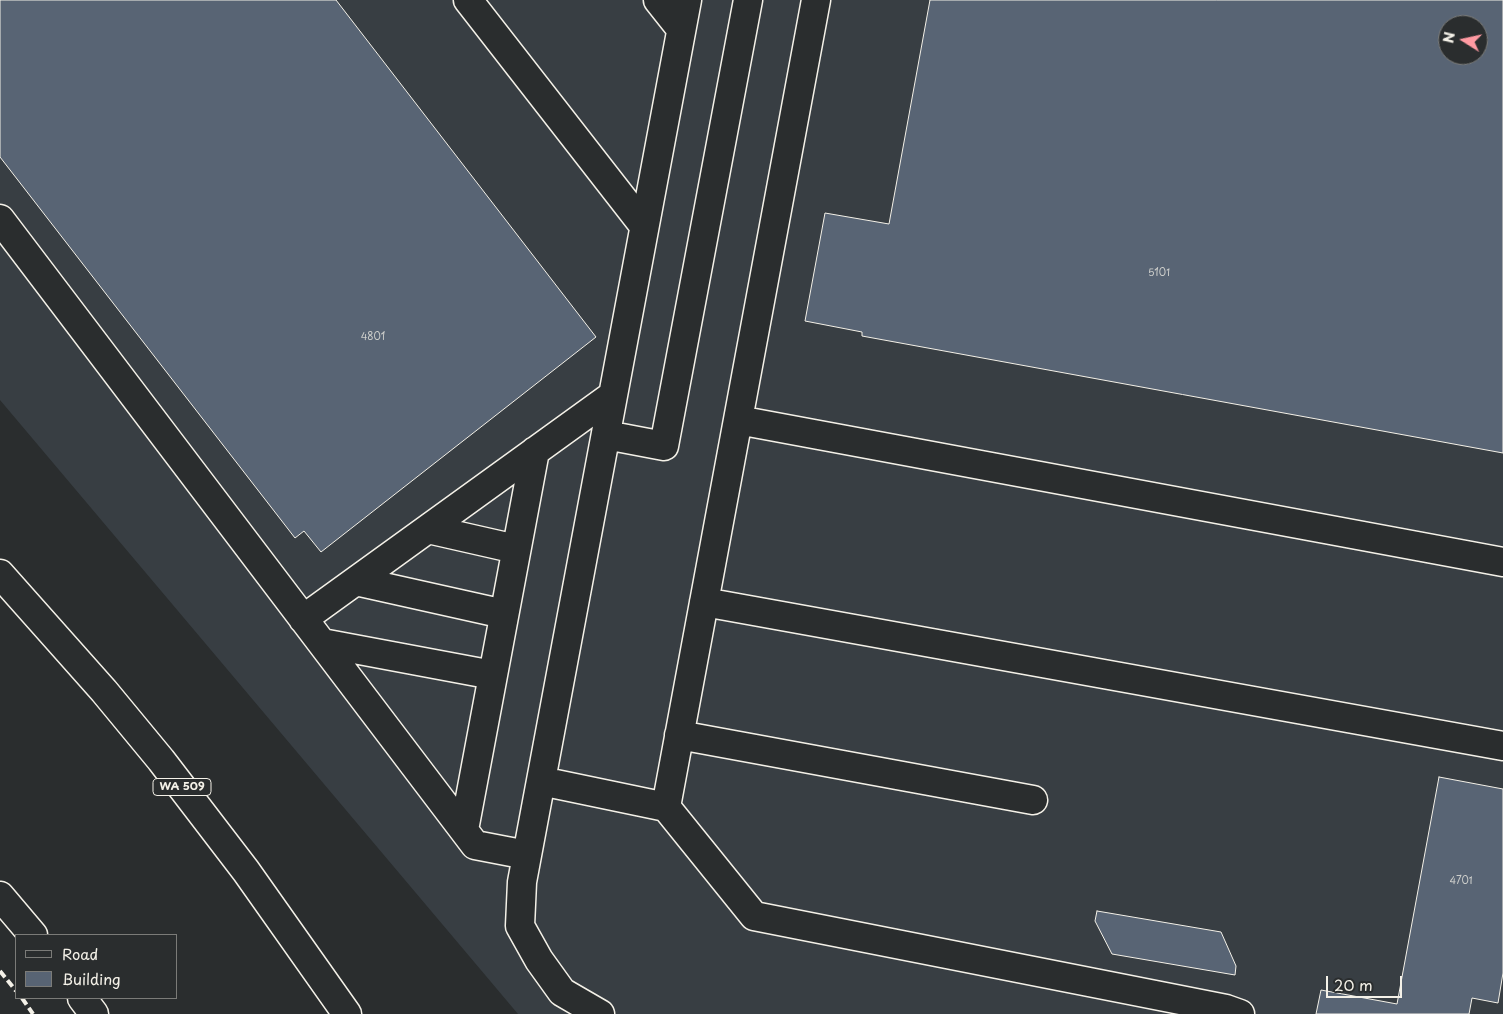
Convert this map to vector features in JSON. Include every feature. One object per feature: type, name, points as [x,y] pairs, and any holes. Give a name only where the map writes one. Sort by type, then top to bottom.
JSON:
[{"type":"main road","points":[[468,0],[644,226]]},
{"type":"main road","points":[[658,0],[681,29]]},
{"type":"main road","points":[[600,1014],[562,992],[540,960],[520,926],[522,882],[687,0]]},
{"type":"main road","points":[[606,434],[664,446],[748,0]]},
{"type":"main road","points":[[666,807],[816,0]]},
{"type":"main road","points":[[0,219],[475,845],[527,854]]},
{"type":"main road","points":[[303,619],[613,395]]},
{"type":"main road","points":[[738,420],[1503,562]]},
{"type":"main road","points":[[464,830],[535,451]]},
{"type":"main road","points":[[428,529],[516,549]]},
{"type":"main road","name":"WA 509","points":[[0,574],[104,691],[167,768],[246,871],[347,1014]]},
{"type":"main road","points":[[356,580],[504,614]]},
{"type":"main road","points":[[704,602],[1503,746]]},
{"type":"main road","points":[[322,643],[493,675]]},
{"type":"main road","points":[[679,735],[1033,800]]},
{"type":"main road","points":[[541,781],[666,807],[754,916],[1226,1008],[1240,1014]]},
{"type":"main road","points":[[0,896],[31,934]]},
{"type":"main road","points":[[83,999],[94,1014]]},
{"type":"shaded area","points":[[0,0],[1503,0],[1503,1014],[518,1014],[0,400]]},
{"type":"building","points":[[0,0],[336,0],[596,337],[321,552],[304,531],[295,538],[0,157]]},
{"type":"building","points":[[930,0],[1503,0],[1503,453],[862,336],[862,332],[805,321],[825,213],[889,224]]},
{"type":"building","points":[[1439,777],[1503,789],[1503,973],[1498,1003],[1472,998],[1469,1014],[1316,1014],[1321,990],[1397,1004]]},
{"type":"building","points":[[1097,911],[1221,932],[1236,966],[1235,975],[1112,954],[1095,921]]},
{"type":"railway","points":[[0,971],[15,990]]},
{"type":"railway","points":[[23,999],[33,1014]]}]
